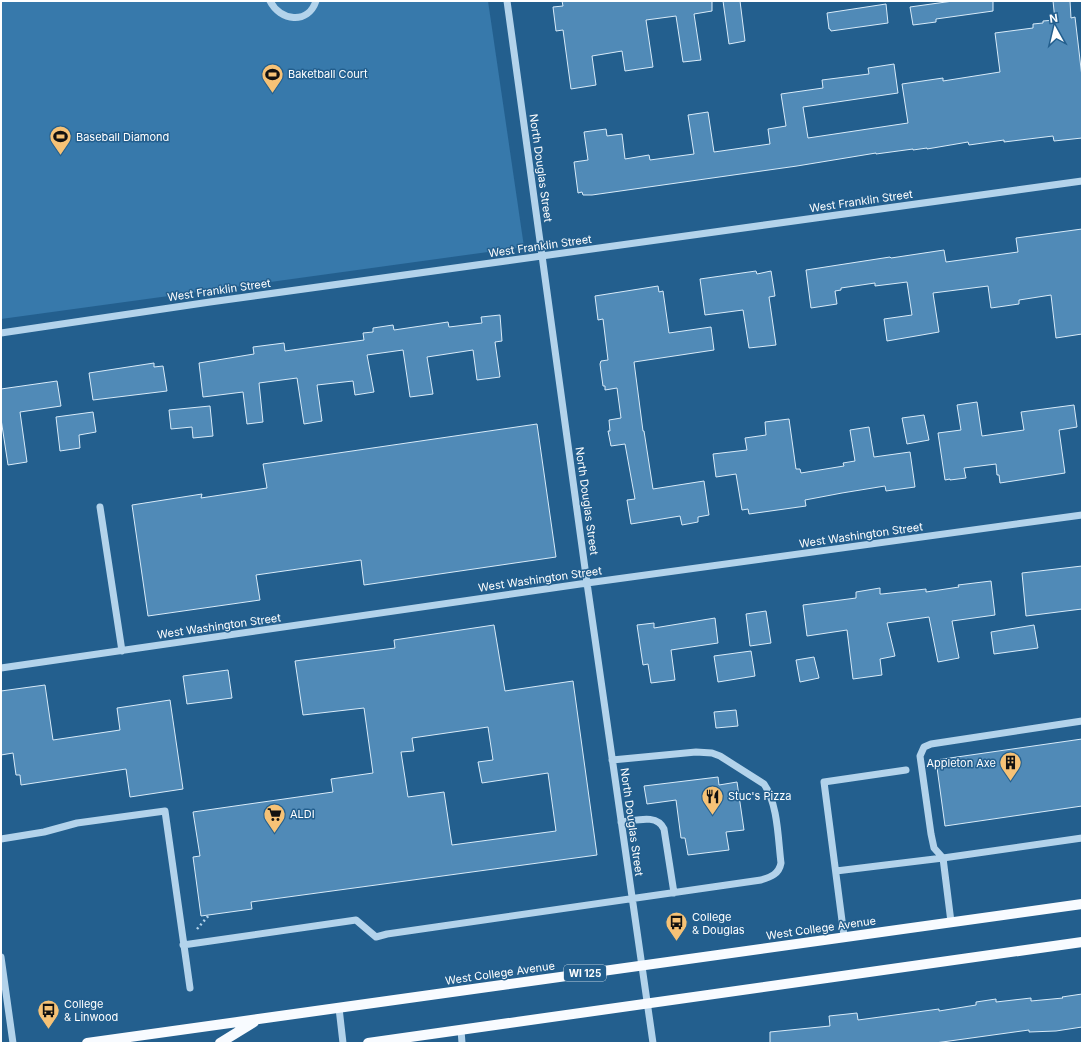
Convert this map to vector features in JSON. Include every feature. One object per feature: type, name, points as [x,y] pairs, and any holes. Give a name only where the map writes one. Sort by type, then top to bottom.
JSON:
[{"type":"main road","name":"West College Avenue","points":[[87,1043],[844,936],[1082,904]]},
{"type":"main road","points":[[368,1043],[1082,942]]},
{"type":"main road","points":[[220,1043],[257,1020]]},
{"type":"street","points":[[270,1],[279,13],[287,17],[295,18],[310,12],[316,1]]},
{"type":"street","name":"North Douglas Street","points":[[507,1],[587,583],[646,1003],[653,1043]]},
{"type":"street","name":"West Franklin Street","points":[[1,333],[210,302],[1082,181]]},
{"type":"street","points":[[100,507],[122,651]]},
{"type":"street","name":"West Washington Street","points":[[1,668],[587,583],[1082,515]]},
{"type":"street","points":[[951,922],[943,858],[934,848],[931,834],[920,756],[924,747],[932,744],[1082,721]]},
{"type":"street","points":[[183,945],[356,920],[376,937],[387,934],[761,880],[771,877],[780,869],[781,863],[776,818],[769,790],[764,784],[720,756],[712,753],[696,752],[612,760]]},
{"type":"street","points":[[844,936],[824,782],[906,770]]},
{"type":"street","points":[[1,839],[44,832],[77,823],[165,811],[190,988]]},
{"type":"street","points":[[621,822],[651,819],[658,820],[662,824],[674,893]]},
{"type":"street","points":[[836,871],[943,858],[1082,838]]},
{"type":"street","points":[[1,957],[4,1005],[13,1043]]},
{"type":"street","points":[[339,1008],[343,1043]]},
{"type":"street","points":[[460,1030],[462,1043]]},
{"type":"shaded area","points":[[1,1],[488,1],[524,247],[1,319]]},
{"type":"building","points":[[562,1],[712,1],[712,11],[694,14],[701,60],[683,62],[676,16],[646,20],[653,67],[625,71],[622,51],[592,56],[596,85],[571,89],[563,30],[556,31],[553,7],[563,6]]},
{"type":"building","points":[[723,1],[740,1],[745,41],[729,44]]},
{"type":"building","points":[[953,1],[993,1],[993,11],[936,19],[936,22],[913,25],[910,7]]},
{"type":"building","points":[[1053,1],[1070,1],[1071,18],[1075,17],[1082,77],[1082,138],[1054,141],[1053,136],[1004,142],[1004,140],[969,145],[968,142],[927,149],[876,153],[797,166],[592,195],[583,195],[582,192],[578,193],[574,162],[588,160],[584,132],[606,129],[607,136],[622,134],[625,159],[649,155],[650,160],[694,154],[688,115],[708,112],[714,152],[770,144],[768,129],[786,126],[781,94],[823,88],[822,80],[869,74],[868,68],[894,64],[898,93],[803,107],[808,138],[908,123],[902,84],[943,78],[943,81],[1000,72],[995,33],[1033,28],[1033,24],[1055,20]]},
{"type":"building","points":[[886,4],[888,23],[831,31],[829,29],[827,13]]},
{"type":"building","points":[[1082,229],[1082,334],[1056,338],[1051,295],[1019,300],[1019,304],[991,308],[988,286],[933,293],[939,332],[887,341],[884,319],[912,315],[907,282],[875,286],[875,283],[841,288],[841,290],[835,291],[837,304],[811,308],[806,270],[944,250],[946,262],[1018,252],[1016,238]]},
{"type":"building","points":[[756,271],[757,274],[771,271],[775,296],[769,297],[776,345],[749,348],[743,310],[705,315],[700,279]]},
{"type":"building","points":[[658,286],[659,292],[663,291],[669,333],[711,327],[714,350],[634,362],[643,431],[653,489],[704,481],[709,515],[698,517],[698,522],[682,525],[680,516],[631,524],[627,500],[635,499],[625,444],[611,446],[608,431],[610,431],[609,420],[621,418],[617,388],[605,390],[605,386],[603,386],[600,364],[601,361],[608,360],[603,319],[598,320],[595,296]]},
{"type":"building","points":[[500,315],[502,341],[495,342],[500,377],[477,380],[473,350],[427,357],[433,394],[410,397],[403,350],[367,355],[374,392],[355,395],[353,381],[317,385],[322,421],[304,424],[297,378],[259,383],[263,422],[247,424],[243,392],[203,397],[199,363],[254,354],[253,347],[284,343],[285,351],[364,340],[363,333],[373,332],[373,328],[393,325],[394,330],[448,322],[449,327],[482,323],[481,317]]},
{"type":"building","points":[[154,363],[154,367],[163,366],[167,391],[93,400],[89,373]]},
{"type":"building","points":[[57,381],[61,406],[20,412],[27,462],[8,465],[1,419],[1,389]]},
{"type":"building","points":[[977,402],[982,436],[1024,430],[1021,412],[1074,405],[1077,427],[1059,430],[1065,473],[1000,483],[999,475],[997,475],[996,464],[964,468],[966,478],[945,480],[938,433],[961,430],[957,405]]},
{"type":"building","points":[[210,406],[213,436],[193,438],[192,427],[171,429],[169,410]]},
{"type":"building","points":[[93,412],[96,432],[79,435],[80,448],[60,451],[56,417]]},
{"type":"building","points":[[924,415],[929,440],[907,444],[902,418]]},
{"type":"building","points":[[789,419],[796,469],[800,469],[801,473],[844,466],[843,463],[855,461],[850,430],[869,427],[874,457],[910,452],[915,487],[886,491],[885,486],[805,500],[806,506],[749,514],[748,509],[742,510],[736,474],[716,477],[713,454],[747,450],[745,438],[766,435],[765,422]]},
{"type":"building","points":[[537,424],[556,557],[364,585],[361,560],[256,575],[260,600],[148,616],[132,505],[202,494],[201,498],[267,488],[263,464]]},
{"type":"building","points":[[1082,566],[1082,609],[1026,616],[1022,573]]},
{"type":"building","points":[[991,581],[995,615],[952,621],[959,658],[938,662],[929,617],[887,623],[895,656],[880,659],[882,675],[853,679],[847,630],[807,636],[803,605],[856,598],[856,592],[880,588],[880,594],[926,589],[926,592],[959,587],[958,585]]},
{"type":"building","points":[[766,611],[771,643],[750,646],[746,614]]},
{"type":"building","points":[[715,618],[718,643],[671,650],[675,680],[651,683],[648,664],[643,665],[637,625],[654,623],[654,628]]},
{"type":"building","points":[[494,625],[505,691],[573,681],[597,855],[251,902],[252,909],[201,916],[193,857],[200,856],[193,812],[333,792],[331,779],[373,773],[364,708],[303,715],[295,661],[395,648],[394,640]],"holes":[[[488,727],[493,760],[478,762],[482,783],[548,773],[556,831],[452,845],[444,792],[408,797],[401,752],[414,751],[412,738]]]},
{"type":"building","points":[[1034,625],[1038,648],[994,654],[991,632]]},
{"type":"building","points":[[751,651],[755,676],[718,682],[714,656]]},
{"type":"building","points":[[814,657],[819,678],[800,682],[796,660]]},
{"type":"building","points":[[228,670],[232,698],[187,704],[183,676]]},
{"type":"building","points":[[45,685],[53,740],[120,730],[117,708],[170,700],[183,789],[130,797],[126,769],[21,785],[20,775],[16,775],[13,753],[1,755],[1,691]]},
{"type":"building","points":[[736,710],[738,726],[716,728],[714,712]]},
{"type":"building","name":"Appleton Axe","points":[[1082,739],[1082,806],[945,826],[936,760]]},
{"type":"building","name":"Stuc's Pizza","points":[[718,777],[719,785],[737,782],[744,830],[726,832],[729,850],[688,855],[685,838],[681,838],[676,800],[647,804],[644,786]]},
{"type":"building","points":[[1082,994],[1082,1027],[1056,1031],[1029,1032],[1029,1030],[935,1043],[770,1043],[770,1032],[830,1026],[829,1016],[857,1013],[858,1020],[939,1009],[939,1011],[976,1005],[976,1002],[996,999],[996,1002],[1031,998],[1031,1001],[1063,998],[1062,997]]},
{"type":"place","name":"Baketball Court","points":[[272,94]]},
{"type":"place","name":"Baseball Diamond","points":[[61,156]]},
{"type":"place","name":"Appleton Axe","points":[[1011,782]]},
{"type":"place","name":"Stuc's Pizza","points":[[712,816]]},
{"type":"place","name":"ALDI","points":[[275,834]]},
{"type":"place","name":"College & Douglas","points":[[676,942]]},
{"type":"place","name":"College & Linwood","points":[[49,1030]]}]
